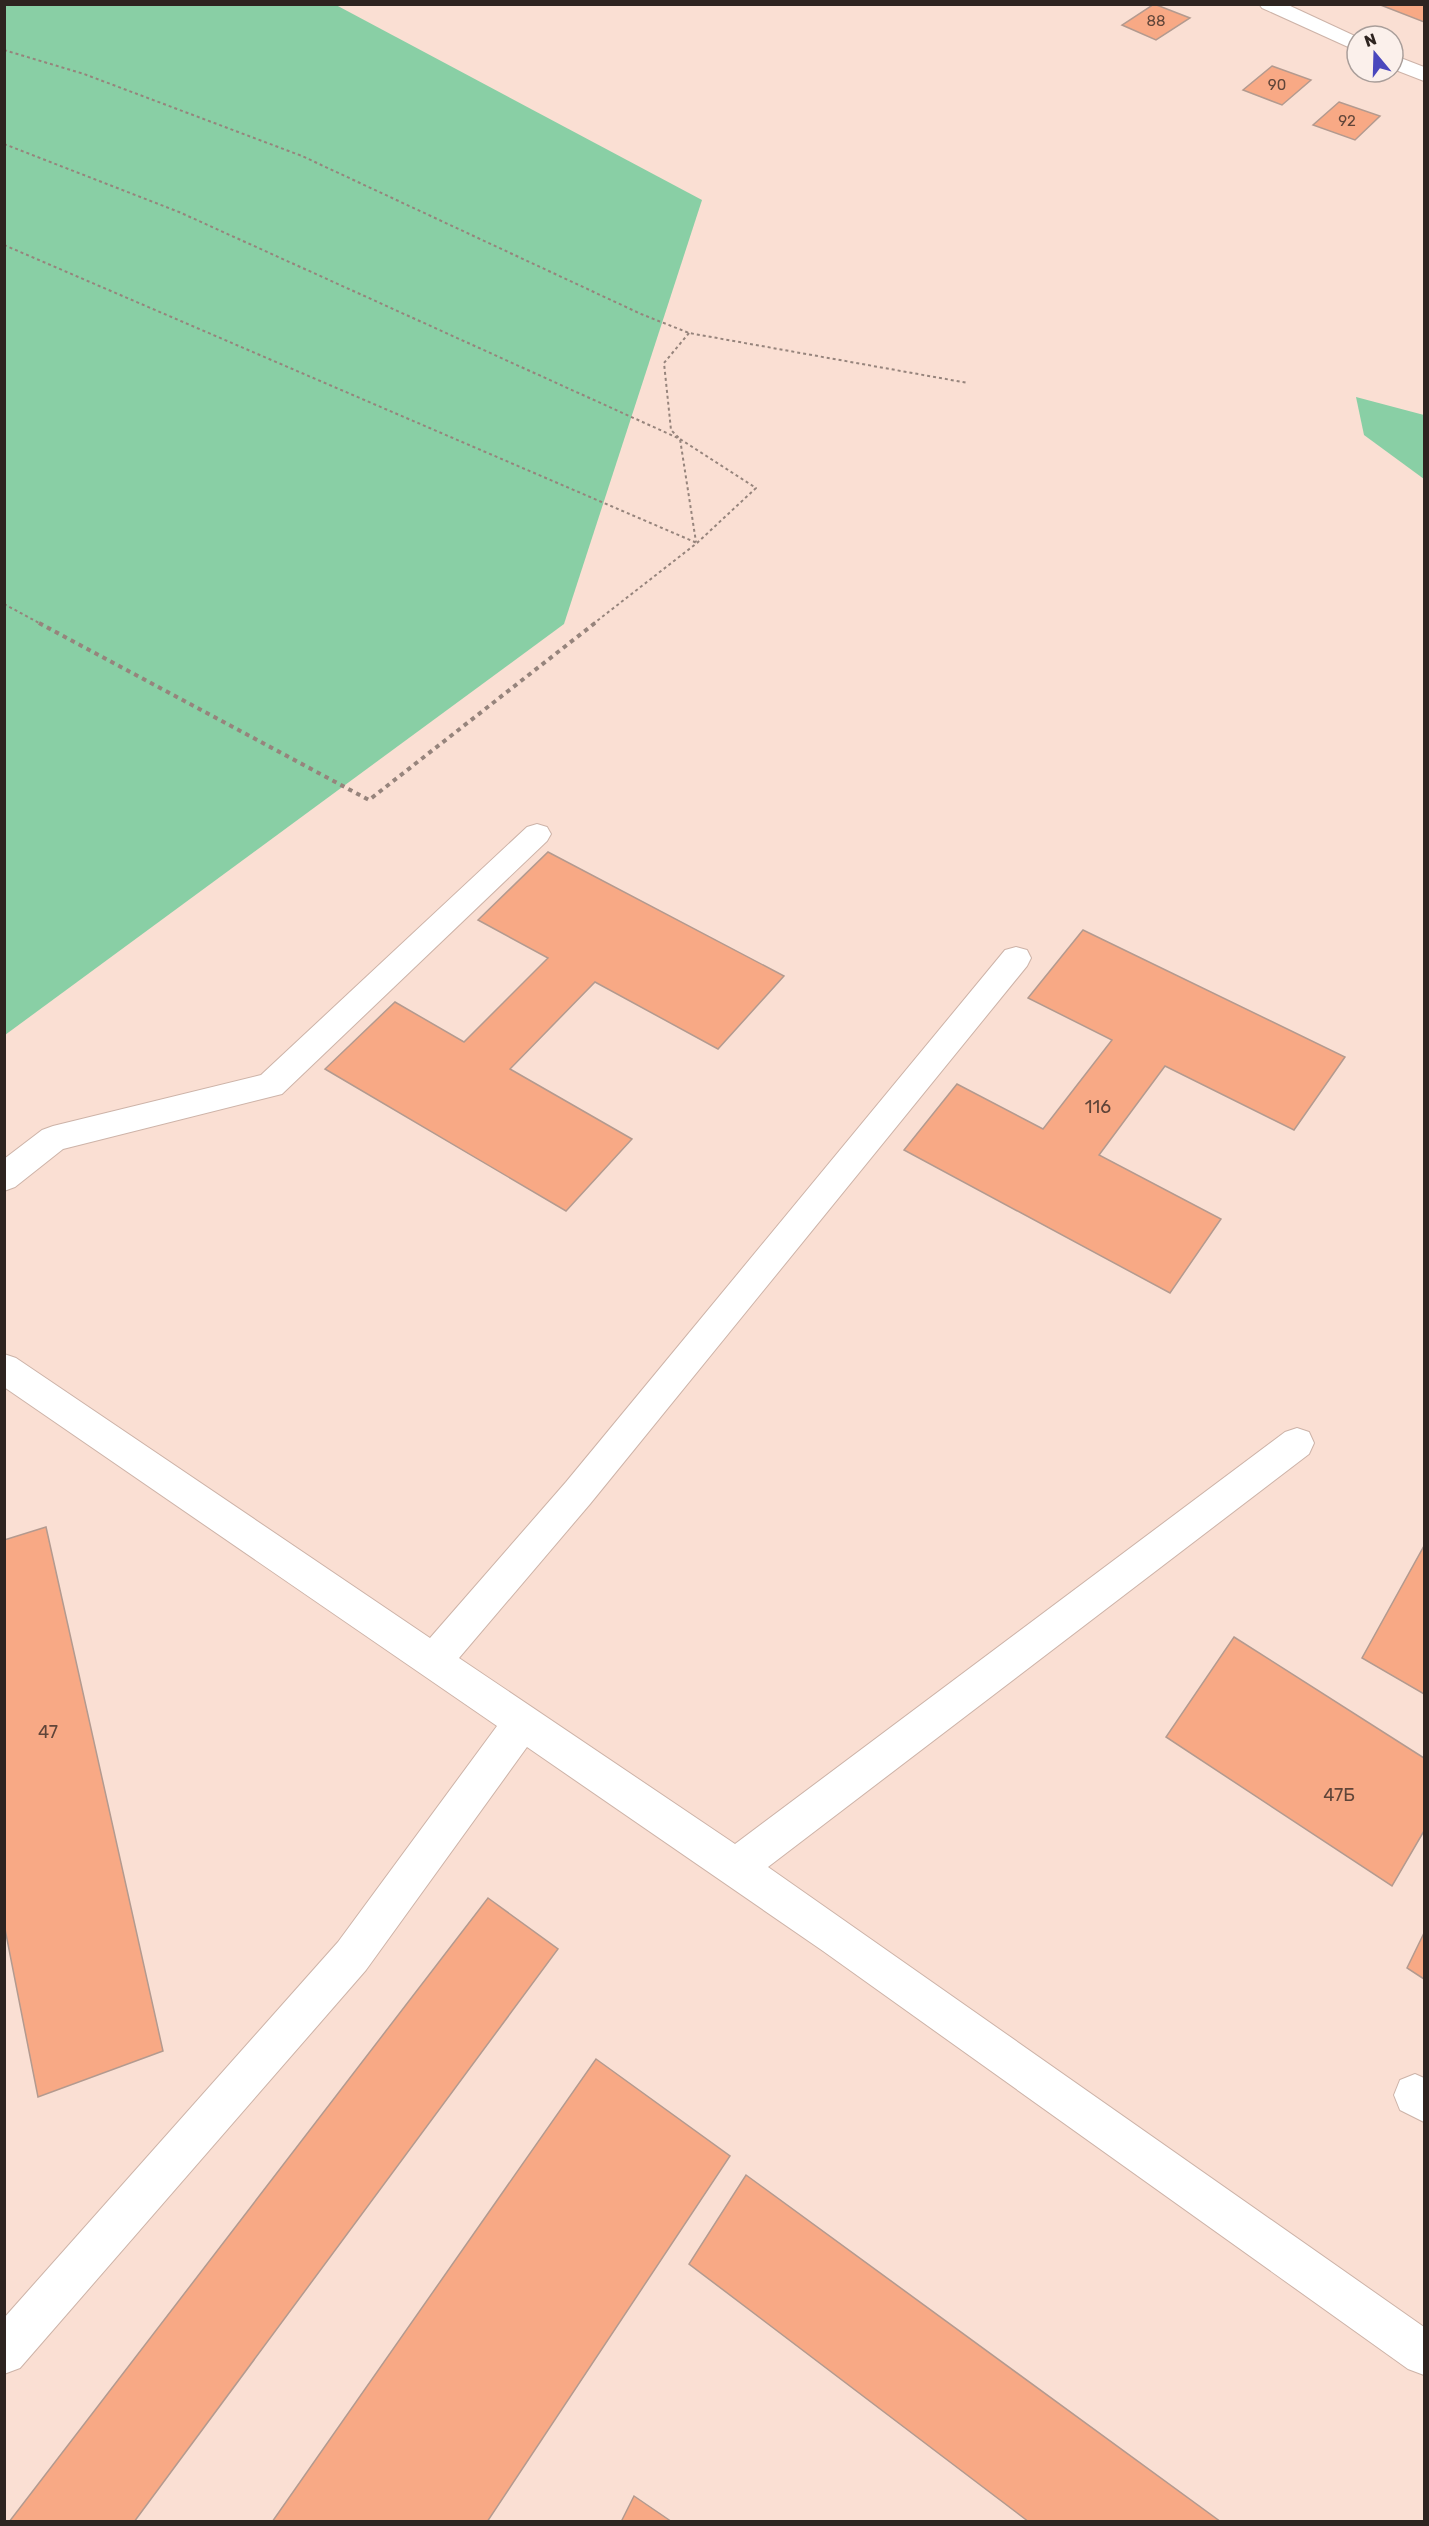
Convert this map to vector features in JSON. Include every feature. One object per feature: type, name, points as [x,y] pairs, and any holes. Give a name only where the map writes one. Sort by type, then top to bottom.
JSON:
[{"type":"street","points":[[1269,4],[1345,39]]},
{"type":"street","points":[[1405,66],[1425,75]]},
{"type":"street","points":[[4,1178],[53,1139],[271,1085],[537,834]]},
{"type":"street","points":[[433,1661],[578,1494],[1016,958]]},
{"type":"street","points":[[4,1368],[735,1868],[1425,2353]]},
{"type":"street","points":[[735,1868],[1297,1443]]},
{"type":"street","points":[[4,2352],[352,1956],[523,1722]]},
{"type":"path","points":[[4,50],[84,75],[302,156],[641,314],[689,333],[968,383]]},
{"type":"path","points":[[4,144],[179,212],[680,439],[756,488],[697,543],[369,800],[4,603]]},
{"type":"path","points":[[4,245],[697,543]]},
{"type":"path","points":[[689,333],[664,363],[671,430],[680,439],[697,543]]},
{"type":"green space","points":[[5,4],[336,5],[702,200],[564,624],[5,1035]]},
{"type":"green space","points":[[1356,397],[1424,415],[1424,479],[1364,435]]},
{"type":"building","points":[[1154,4],[1190,18],[1156,40],[1122,25]]},
{"type":"building","points":[[1378,4],[1424,4],[1424,22]]},
{"type":"building","points":[[1272,66],[1311,80],[1282,105],[1243,90]]},
{"type":"building","points":[[1339,102],[1380,116],[1355,140],[1313,125]]},
{"type":"building","points":[[548,852],[784,976],[718,1049],[595,982],[510,1069],[632,1139],[566,1211],[325,1069],[395,1002],[464,1042],[548,958],[478,920]]},
{"type":"building","points":[[1083,930],[1345,1057],[1294,1130],[1165,1066],[1099,1155],[1221,1219],[1170,1293],[904,1150],[957,1084],[1043,1129],[1112,1040],[1028,998]]},
{"type":"building","points":[[46,1527],[163,2051],[38,2097],[4,1924],[4,1540]]},
{"type":"building","points":[[1424,1546],[1424,1694],[1362,1658]]},
{"type":"building","points":[[1234,1637],[1424,1758],[1424,1831],[1392,1886],[1166,1737]]},
{"type":"building","points":[[488,1898],[558,1949],[134,2522],[9,2522]]},
{"type":"building","points":[[1424,1933],[1424,1979],[1407,1968]]},
{"type":"building","points":[[596,2059],[730,2156],[487,2522],[272,2522]]},
{"type":"building","points":[[746,2175],[1221,2522],[1029,2522],[689,2264]]},
{"type":"building","points":[[634,2496],[672,2522],[621,2522]]}]
